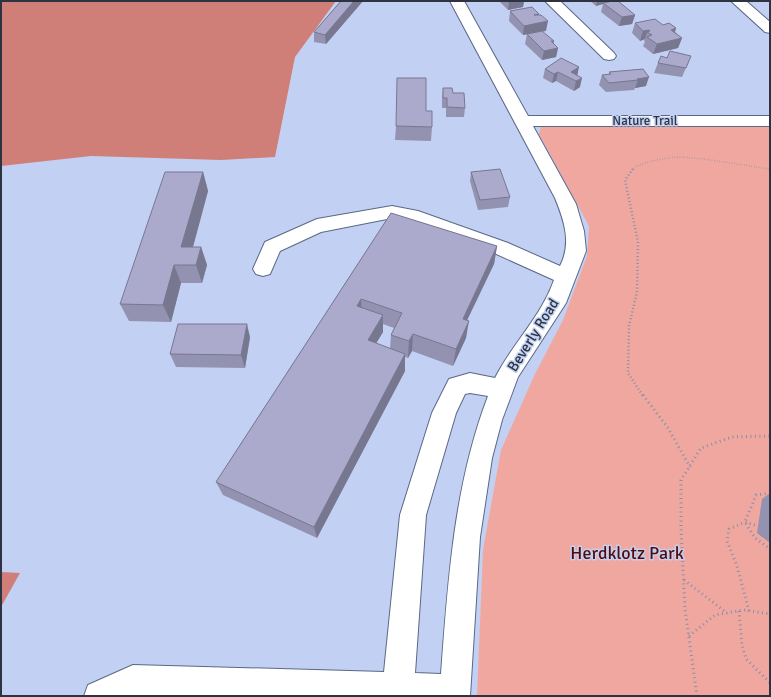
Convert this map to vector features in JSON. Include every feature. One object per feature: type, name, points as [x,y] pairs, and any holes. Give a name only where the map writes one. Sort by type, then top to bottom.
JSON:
[{"type":"street","name":"Beverly Road","points":[[455,693],[465,551],[478,466],[489,423],[501,389],[522,350],[553,306],[576,252],[576,236],[572,216],[564,198],[457,1]]},
{"type":"street","points":[[552,1],[609,56]]},
{"type":"street","points":[[738,1],[770,29]]},
{"type":"street","name":"Nature Trail","points":[[521,121],[770,121]]},
{"type":"street","points":[[263,269],[272,247],[317,226],[392,212],[411,216],[502,248],[566,277]]},
{"type":"street","points":[[398,689],[413,515],[444,413],[457,386],[470,383],[501,389]]},
{"type":"street","points":[[99,696],[133,680],[398,689],[455,693]]},
{"type":"path","points":[[690,467],[668,428],[645,399],[628,373],[629,326],[637,292],[638,242],[625,180],[635,166],[657,160],[680,157],[770,169]]},
{"type":"path","points":[[697,696],[689,636],[684,579],[681,528],[681,480],[701,448],[732,437],[770,436]]},
{"type":"path","points":[[745,522],[756,495],[770,493]]},
{"type":"path","points":[[745,522],[755,538],[770,549]]},
{"type":"path","points":[[749,611],[737,566],[727,541],[729,529],[745,522],[758,526]]},
{"type":"path","points":[[684,579],[727,613]]},
{"type":"path","points":[[689,636],[715,615],[739,611],[770,614]]},
{"type":"path","points":[[739,611],[742,644],[746,659],[770,683],[770,688]]},
{"type":"green space","name":"Herdklotz Park","points":[[770,125],[770,696],[477,696],[483,550],[501,450],[535,374],[563,320],[587,256],[589,226],[539,134],[541,126]]},
{"type":"shaded area","points":[[1,1],[336,1],[295,57],[275,157],[221,160],[91,156],[1,166]]},
{"type":"shaded area","points":[[1,572],[20,573],[1,607]]},
{"type":"building","points":[[341,1],[354,1],[325,35],[314,32]]},
{"type":"building","points":[[618,1],[635,15],[622,17],[603,3]]},
{"type":"building","points":[[532,7],[539,14],[534,15],[541,15],[548,21],[524,26],[510,11]]},
{"type":"building","points":[[655,19],[663,25],[669,23],[676,28],[671,30],[682,38],[657,44],[647,37],[652,35],[647,32],[650,31],[649,30],[643,31],[635,23]]},
{"type":"building","points":[[542,31],[554,41],[551,41],[558,48],[544,51],[527,34]]},
{"type":"building","points":[[670,51],[691,56],[686,68],[658,63],[661,56],[667,58]]},
{"type":"building","points":[[561,58],[579,67],[571,72],[582,78],[576,81],[558,72],[554,74],[545,69]]},
{"type":"building","points":[[643,69],[649,77],[637,79],[638,80],[609,83],[602,75],[611,74],[609,72]]},
{"type":"building","points":[[397,78],[426,78],[426,111],[432,111],[432,127],[396,126]]},
{"type":"building","points":[[443,88],[452,88],[453,93],[464,93],[465,108],[447,107],[447,98],[443,98]]},
{"type":"building","points":[[500,169],[510,197],[480,200],[471,172]]},
{"type":"building","points":[[165,172],[203,172],[181,247],[201,247],[196,265],[174,265],[163,305],[120,304]]},
{"type":"building","points":[[391,213],[497,246],[463,319],[469,321],[456,349],[413,334],[409,341],[391,335],[402,313],[361,299],[357,306],[383,315],[368,340],[405,354],[314,527],[216,482]]},
{"type":"building","points":[[178,324],[247,324],[241,355],[170,354]]}]
